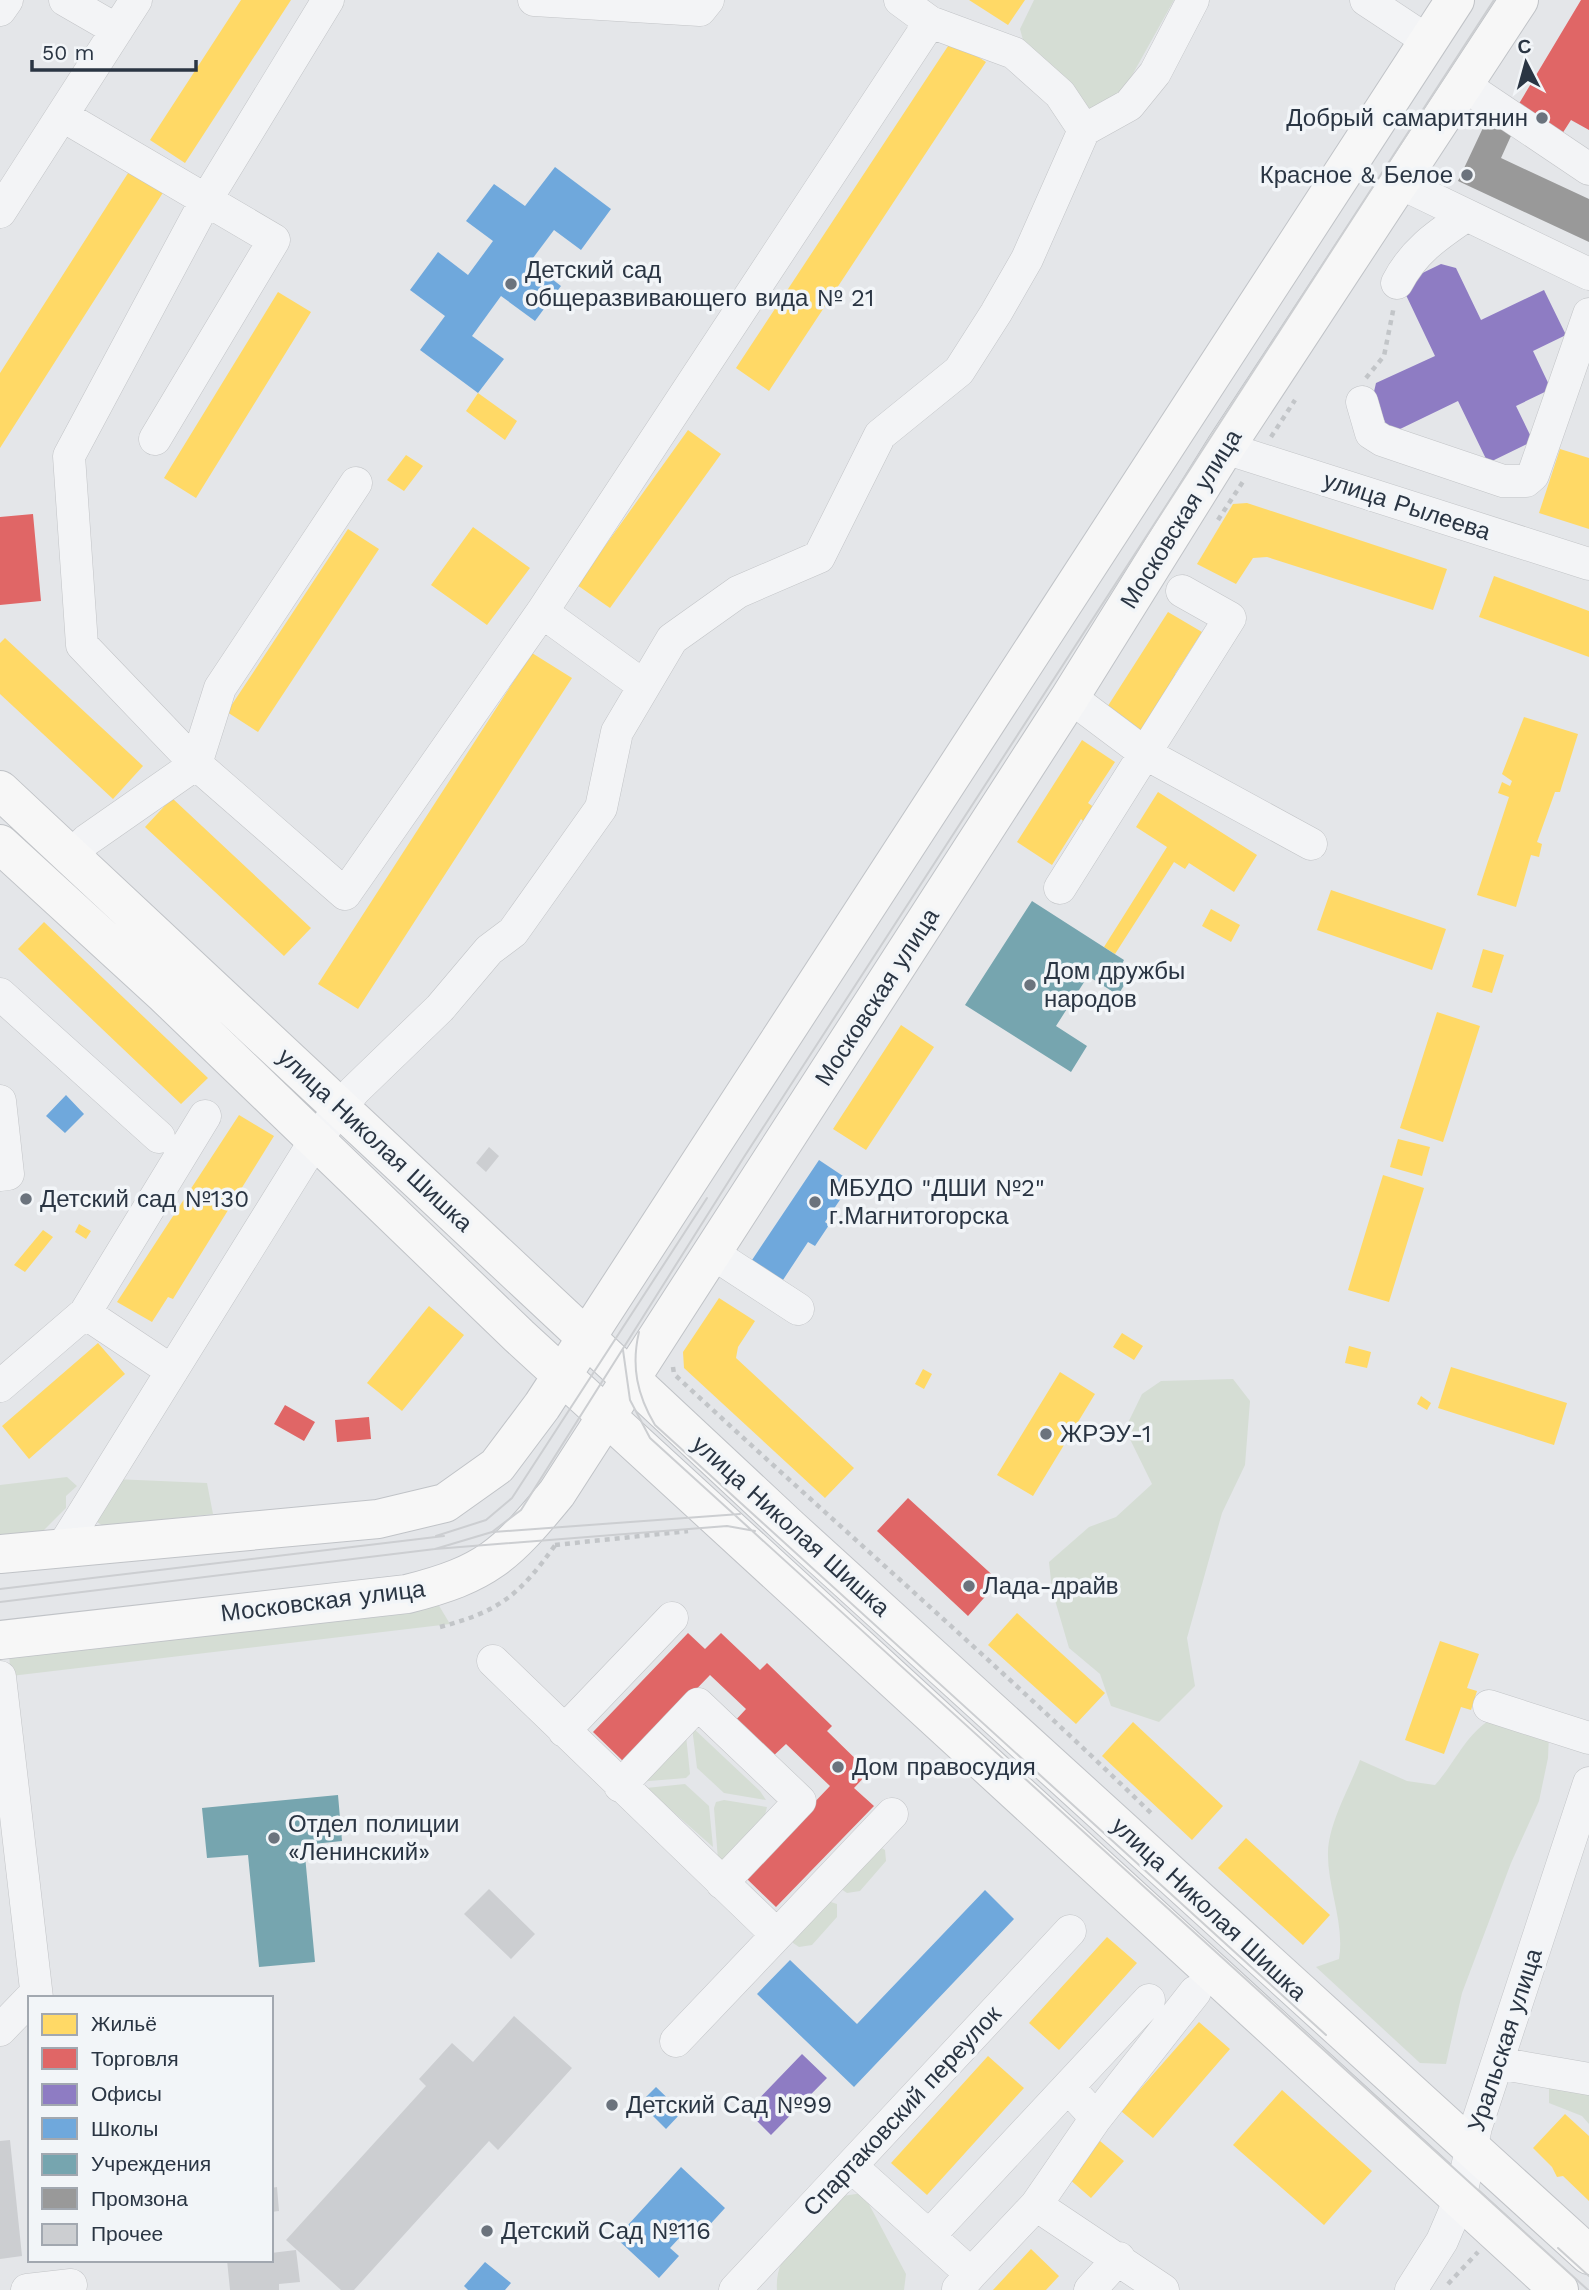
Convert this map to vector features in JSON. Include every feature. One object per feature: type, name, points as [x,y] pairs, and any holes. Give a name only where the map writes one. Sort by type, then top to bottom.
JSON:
[{"type":"main road","points":[[0,1555],[378,1519],[444,1503],[497,1466],[562,1375],[1455,0]]},
{"type":"main road","name":"Московская улица","points":[[0,1640],[407,1594],[445,1584],[481,1569],[516,1543],[557,1493],[1070,696],[1241,453],[1400,183],[1519,0]]},
{"type":"main road","name":"улица Николая Шишка","points":[[0,790],[630,1379],[1589,2255]]},
{"type":"main road","name":"улица Николая Шишка","points":[[0,844],[165,995],[606,1416],[1559,2290]]},
{"type":"street","points":[[0,10],[7,0]]},
{"type":"street","points":[[65,0],[117,30]]},
{"type":"street","points":[[0,212],[136,0]]},
{"type":"street","points":[[328,0],[206,200],[69,456],[82,645],[196,764],[345,894],[542,612],[930,22]]},
{"type":"street","points":[[534,0],[700,10],[708,0]]},
{"type":"street","points":[[901,0],[930,22],[1014,53],[1060,94],[1084,130]]},
{"type":"street","points":[[62,1548],[316,1139],[341,1107],[440,1008],[489,950],[513,932],[601,808],[617,732],[672,639],[738,592],[819,557],[880,435],[959,371],[996,313],[1027,259],[1084,130],[1129,105],[1155,73],[1193,0]]},
{"type":"street","points":[[1372,2],[1428,41]]},
{"type":"street","points":[[1464,85],[1589,169]]},
{"type":"street","points":[[63,116],[274,240],[155,439]]},
{"type":"street","points":[[1400,183],[1464,217],[1589,274]]},
{"type":"street","points":[[1396,283],[1406,264],[1428,241],[1464,217]]},
{"type":"street","points":[[1362,402],[1371,433],[1382,440],[1503,481],[1526,481],[1533,475],[1589,314]]},
{"type":"street","name":"улица Рылеева","points":[[1241,453],[1589,564]]},
{"type":"street","points":[[71,856],[87,840],[196,764],[220,688],[356,483]]},
{"type":"street","points":[[1060,888],[1230,618],[1182,591]]},
{"type":"street","points":[[542,612],[644,686]]},
{"type":"street","points":[[1070,696],[1146,754],[1311,844]]},
{"type":"street","points":[[0,994],[159,1137]]},
{"type":"street","points":[[0,1101],[8,1174],[0,1175]]},
{"type":"street","points":[[0,1386],[85,1313],[205,1116]]},
{"type":"street","points":[[712,1253],[798,1310]]},
{"type":"street","points":[[85,1313],[172,1371]]},
{"type":"street","points":[[564,1731],[672,1618]]},
{"type":"street","points":[[493,1661],[776,1934]]},
{"type":"street","points":[[0,1677],[34,1996]]},
{"type":"street","points":[[620,1786],[698,1704],[717,1722],[800,1801],[722,1883]]},
{"type":"street","points":[[1489,1706],[1589,1738]]},
{"type":"street","name":"Уральская улица","points":[[1433,2286],[1460,2199],[1471,2148],[1496,2063],[1589,1783]]},
{"type":"street","points":[[676,2041],[892,1814]]},
{"type":"street","name":"Спартаковский переулок","points":[[738,2289],[1070,1931]]},
{"type":"street","points":[[851,2166],[929,2236],[964,2282],[1036,2205],[1097,2118],[1195,1992]]},
{"type":"street","points":[[929,2236],[1149,2000]]},
{"type":"street","points":[[0,2030],[28,2003]]},
{"type":"street","points":[[1496,2063],[1589,2079]]},
{"type":"street","points":[[1068,2087],[1097,2118]]},
{"type":"street","points":[[1036,2205],[1119,2258],[1163,2290]]},
{"type":"street","points":[[1090,2290],[1119,2258]]},
{"type":"street","points":[[27,2290],[70,2279]]},
{"type":"path","points":[[1362,402],[1362,387],[1367,375],[1384,356],[1390,339],[1396,283]]},
{"type":"path","points":[[1213,528],[1241,453],[1301,390]]},
{"type":"path","points":[[672,1356],[674,1374],[1087,1751]]},
{"type":"path","points":[[555,1545],[695,1531]]},
{"type":"path","points":[[1433,2286],[1482,2247]]},
{"type":"shaded area","points":[[1034,0],[1174,0],[1125,88],[1089,113],[1028,58],[1020,29]]},
{"type":"shaded area","points":[[1233,1379],[1250,1401],[1245,1465],[1222,1513],[1187,1638],[1195,1686],[1159,1722],[1111,1706],[1100,1674],[1069,1648],[1052,1590],[1049,1562],[1089,1527],[1116,1517],[1152,1484],[1125,1429],[1142,1394],[1161,1381]]},
{"type":"shaded area","points":[[67,1477],[77,1486],[66,1496],[66,1508],[41,1533],[0,1538],[0,1485]]},
{"type":"shaded area","points":[[114,1479],[207,1483],[213,1514],[103,1526],[94,1520]]},
{"type":"shaded area","points":[[438,1604],[450,1624],[11,1676],[9,1655]]},
{"type":"shaded area","points":[[1495,1717],[1549,1734],[1548,1758],[1539,1801],[1511,1863],[1462,1993],[1446,2064],[1420,2063],[1316,1967],[1339,1959],[1340,1932],[1328,1865],[1329,1841],[1360,1760],[1407,1781],[1435,1785],[1469,1739]]},
{"type":"shaded area","points":[[685,1726],[690,1774],[686,1778],[637,1782]]},
{"type":"shaded area","points":[[692,1727],[760,1791],[766,1800],[724,1793],[697,1768]]},
{"type":"shaded area","points":[[685,1784],[709,1806],[713,1847],[646,1788]]},
{"type":"shaded area","points":[[724,1800],[767,1807],[765,1815],[722,1860],[718,1860],[714,1808],[716,1802]]},
{"type":"shaded area","points":[[880,1847],[885,1850],[886,1861],[860,1891],[847,1893],[841,1889]]},
{"type":"shaded area","points":[[825,1900],[837,1904],[837,1917],[812,1945],[799,1947],[793,1943],[791,1935]]},
{"type":"shaded area","points":[[1558,2088],[1589,2095],[1589,2124],[1582,2116],[1549,2103],[1549,2089]]},
{"type":"shaded area","points":[[863,2193],[906,2274],[904,2290],[777,2290],[781,2264],[787,2252],[829,2198]]},
{"type":"building: Жильё","points":[[241,0],[291,0],[185,163],[150,140]]},
{"type":"building: Жильё","points":[[969,0],[1025,0],[1008,25]]},
{"type":"building: Жильё","points":[[952,40],[986,62],[769,391],[736,368]]},
{"type":"building: Жильё","points":[[130,170],[164,191],[0,448],[0,373]]},
{"type":"building: Жильё","points":[[278,292],[311,312],[196,498],[164,478]]},
{"type":"building: Жильё","points":[[478,393],[517,421],[505,440],[466,411]]},
{"type":"building: Жильё","points":[[688,430],[721,454],[610,608],[577,585]]},
{"type":"building: Жильё","points":[[1560,449],[1589,458],[1589,529],[1539,513]]},
{"type":"building: Жильё","points":[[406,455],[423,466],[404,491],[387,480]]},
{"type":"building: Жильё","points":[[1247,503],[1447,569],[1433,610],[1267,557],[1253,558],[1236,584],[1197,564],[1233,504]]},
{"type":"building: Жильё","points":[[473,527],[530,568],[487,625],[431,585]]},
{"type":"building: Жильё","points":[[348,529],[379,549],[258,732],[227,712]]},
{"type":"building: Жильё","points":[[1494,576],[1589,611],[1589,657],[1479,617]]},
{"type":"building: Жильё","points":[[1168,612],[1202,632],[1175,674],[1176,681],[1140,734],[1104,712]]},
{"type":"building: Жильё","points":[[5,638],[143,766],[113,799],[0,694],[0,643]]},
{"type":"building: Жильё","points":[[532,653],[572,678],[358,1009],[318,984]]},
{"type":"building: Жильё","points":[[1524,717],[1578,734],[1560,792],[1555,792],[1537,842],[1542,844],[1539,857],[1531,855],[1516,907],[1477,895],[1509,797],[1498,793],[1502,782],[1510,786],[1512,781],[1502,774]]},
{"type":"building: Жильё","points":[[1082,740],[1115,762],[1088,803],[1095,808],[1085,823],[1081,819],[1052,865],[1017,842]]},
{"type":"building: Жильё","points":[[1158,792],[1257,855],[1234,892],[1189,863],[1185,869],[1174,862],[1115,954],[1104,947],[1167,847],[1136,827]]},
{"type":"building: Жильё","points":[[172,798],[311,928],[284,956],[145,827]]},
{"type":"building: Жильё","points":[[1331,890],[1446,929],[1432,970],[1317,930]]},
{"type":"building: Жильё","points":[[1211,909],[1240,925],[1231,942],[1202,926]]},
{"type":"building: Жильё","points":[[44,922],[208,1078],[181,1104],[18,949]]},
{"type":"building: Жильё","points":[[1483,949],[1504,955],[1492,993],[1472,987]]},
{"type":"building: Жильё","points":[[1437,1012],[1480,1026],[1443,1142],[1400,1128]]},
{"type":"building: Жильё","points":[[901,1025],[934,1047],[866,1150],[833,1129]]},
{"type":"building: Жильё","points":[[239,1115],[274,1136],[173,1299],[168,1297],[152,1322],[117,1302]]},
{"type":"building: Жильё","points":[[1398,1139],[1430,1147],[1422,1176],[1390,1167]]},
{"type":"building: Жильё","points":[[1383,1175],[1424,1188],[1389,1302],[1348,1290]]},
{"type":"building: Жильё","points":[[79,1224],[91,1231],[86,1239],[75,1232]]},
{"type":"building: Жильё","points":[[43,1230],[53,1237],[25,1272],[14,1265]]},
{"type":"building: Жильё","points":[[719,1298],[755,1321],[738,1347],[736,1358],[854,1468],[825,1498],[684,1368],[683,1352]]},
{"type":"building: Жильё","points":[[429,1306],[464,1335],[402,1411],[367,1383]]},
{"type":"building: Жильё","points":[[1122,1333],[1143,1346],[1134,1360],[1113,1347]]},
{"type":"building: Жильё","points":[[98,1343],[125,1374],[29,1459],[2,1426]]},
{"type":"building: Жильё","points":[[1349,1346],[1371,1352],[1367,1368],[1345,1363]]},
{"type":"building: Жильё","points":[[1451,1367],[1567,1403],[1554,1445],[1438,1408]]},
{"type":"building: Жильё","points":[[923,1369],[932,1374],[924,1389],[915,1384]]},
{"type":"building: Жильё","name":"ЖРЭУ-1","points":[[1060,1372],[1095,1394],[1033,1496],[997,1475]]},
{"type":"building: Жильё","points":[[1421,1396],[1431,1403],[1427,1410],[1417,1404]]},
{"type":"building: Жильё","points":[[1017,1613],[1105,1693],[1076,1724],[988,1645]]},
{"type":"building: Жильё","points":[[1440,1641],[1479,1654],[1467,1688],[1477,1691],[1471,1710],[1461,1707],[1444,1754],[1405,1740]]},
{"type":"building: Жильё","points":[[1133,1722],[1223,1806],[1192,1840],[1102,1756]]},
{"type":"building: Жильё","points":[[1246,1838],[1330,1915],[1303,1945],[1218,1868]]},
{"type":"building: Жильё","points":[[1107,1937],[1137,1963],[1059,2050],[1029,2023]]},
{"type":"building: Жильё","points":[[1199,2022],[1230,2049],[1153,2138],[1121,2111]]},
{"type":"building: Жильё","points":[[988,2056],[1024,2088],[927,2195],[891,2163]]},
{"type":"building: Жильё","points":[[1282,2090],[1372,2171],[1324,2225],[1233,2145]]},
{"type":"building: Жильё","points":[[1565,2114],[1589,2136],[1589,2201],[1563,2176],[1557,2177],[1552,2167],[1533,2148]]},
{"type":"building: Жильё","points":[[1100,2141],[1124,2161],[1091,2198],[1068,2178]]},
{"type":"building: Жильё","points":[[1031,2249],[1059,2276],[1046,2290],[993,2290]]},
{"type":"building: Торговля","points":[[1581,0],[1589,0],[1589,130],[1571,120],[1562,134],[1517,107]]},
{"type":"building: Торговля","points":[[33,514],[41,601],[0,605],[0,517]]},
{"type":"building: Торговля","points":[[285,1405],[315,1422],[304,1441],[274,1424]]},
{"type":"building: Торговля","points":[[369,1417],[371,1439],[337,1442],[335,1420]]},
{"type":"building: Торговля","points":[[908,1498],[999,1581],[968,1616],[877,1531]]},
{"type":"building: Торговля","name":"Дом правосудия","points":[[688,1633],[705,1649],[721,1633],[760,1670],[767,1663],[832,1726],[827,1731],[869,1772],[854,1788],[874,1806],[776,1907],[744,1876],[830,1786],[786,1744],[770,1759],[733,1723],[746,1709],[710,1675],[625,1763],[593,1732]]},
{"type":"building: Офисы","points":[[1441,264],[1456,268],[1481,320],[1544,290],[1566,335],[1533,351],[1551,389],[1516,406],[1533,441],[1488,463],[1458,401],[1398,430],[1386,424],[1373,396],[1376,383],[1435,356],[1405,293],[1410,279]]},
{"type":"building: Офисы","points":[[802,2054],[827,2078],[771,2135],[747,2111]]},
{"type":"building: Школы","points":[[555,167],[611,209],[581,250],[554,230],[530,262],[561,286],[535,321],[501,296],[472,336],[504,359],[478,393],[420,350],[445,316],[410,290],[438,252],[468,275],[493,241],[466,221],[494,184],[525,206]]},
{"type":"building: Школы","points":[[66,1095],[84,1114],[65,1133],[46,1116]]},
{"type":"building: Школы","name":"МБУДО \"ДШИ №2\" г.Магнитогорска","points":[[819,1160],[852,1182],[825,1222],[829,1225],[815,1246],[808,1242],[781,1283],[750,1263]]},
{"type":"building: Школы","points":[[985,1890],[1014,1919],[854,2087],[757,1994],[790,1960],[857,2024]]},
{"type":"building: Школы","points":[[656,2087],[682,2112],[666,2129],[640,2103]]},
{"type":"building: Школы","points":[[681,2167],[725,2208],[705,2230],[695,2221],[670,2248],[679,2256],[659,2278],[616,2238]]},
{"type":"building: Школы","points":[[485,2262],[511,2283],[505,2290],[468,2290],[464,2286]]},
{"type":"building: Учреждения","name":"Дом дружбы народов","points":[[1032,901],[1124,960],[1122,964],[1133,971],[1118,995],[1088,976],[1056,1026],[1087,1046],[1071,1072],[965,1005]]},
{"type":"building: Учреждения","points":[[338,1795],[342,1841],[304,1845],[315,1962],[259,1967],[248,1855],[207,1858],[202,1808]]},
{"type":"building: Промзона","points":[[1489,115],[1515,127],[1501,158],[1589,199],[1589,242],[1458,181]]},
{"type":"building: Прочее","points":[[489,1147],[499,1156],[486,1172],[476,1163]]},
{"type":"building: Прочее","points":[[489,1889],[535,1934],[511,1959],[464,1914]]},
{"type":"building: Прочее","points":[[514,2016],[572,2068],[498,2150],[489,2141],[354,2290],[341,2290],[286,2240],[426,2086],[419,2079],[452,2043],[473,2062]]},
{"type":"building: Прочее","points":[[10,2140],[22,2256],[0,2259],[0,2141]]},
{"type":"building: Прочее","points":[[277,2187],[279,2211],[273,2212],[273,2188]]},
{"type":"building: Прочее","points":[[296,2250],[300,2282],[279,2284],[279,2290],[230,2290],[227,2262],[273,2262],[273,2253]]},
{"type":"tram line","points":[[435,1549],[492,1532],[521,1510],[744,1157],[1494,0]]},
{"type":"tram line","points":[[436,1536],[486,1520],[512,1498],[707,1198]]},
{"type":"tram line","points":[[639,1332],[637,1380],[655,1425],[1326,2035]]},
{"type":"tram line","points":[[623,1350],[630,1400],[650,1438],[1588,2290]]},
{"type":"tram line","points":[[493,1532],[740,1514]]},
{"type":"tram line","points":[[0,1602],[435,1549],[727,1526],[755,1531]]},
{"type":"tram line","points":[[0,1589],[444,1536]]},
{"type":"tram line","points":[[1558,2248],[1589,2276]]},
{"type":"place","name":"Добрый самаритянин","points":[[1542,118]]},
{"type":"place","name":"Красное & Белое","points":[[1467,175]]},
{"type":"place","name":"Детский сад общеразвивающего вида № 21","points":[[511,284]]},
{"type":"place","name":"Дом дружбы народов","points":[[1030,985]]},
{"type":"place","name":"Детский сад №130","points":[[26,1199]]},
{"type":"place","name":"МБУДО \"ДШИ №2\" г.Магнитогорска","points":[[815,1202]]},
{"type":"place","name":"ЖРЭУ-1","points":[[1046,1434]]},
{"type":"place","name":"Лада-драйв","points":[[969,1586]]},
{"type":"place","name":"Дом правосудия","points":[[838,1767]]},
{"type":"place","name":"Отдел полиции «Ленинский»","points":[[274,1838]]},
{"type":"place","name":"Детский Сад №99","points":[[612,2105]]},
{"type":"place","name":"Детский Сад №116","points":[[487,2231]]}]
